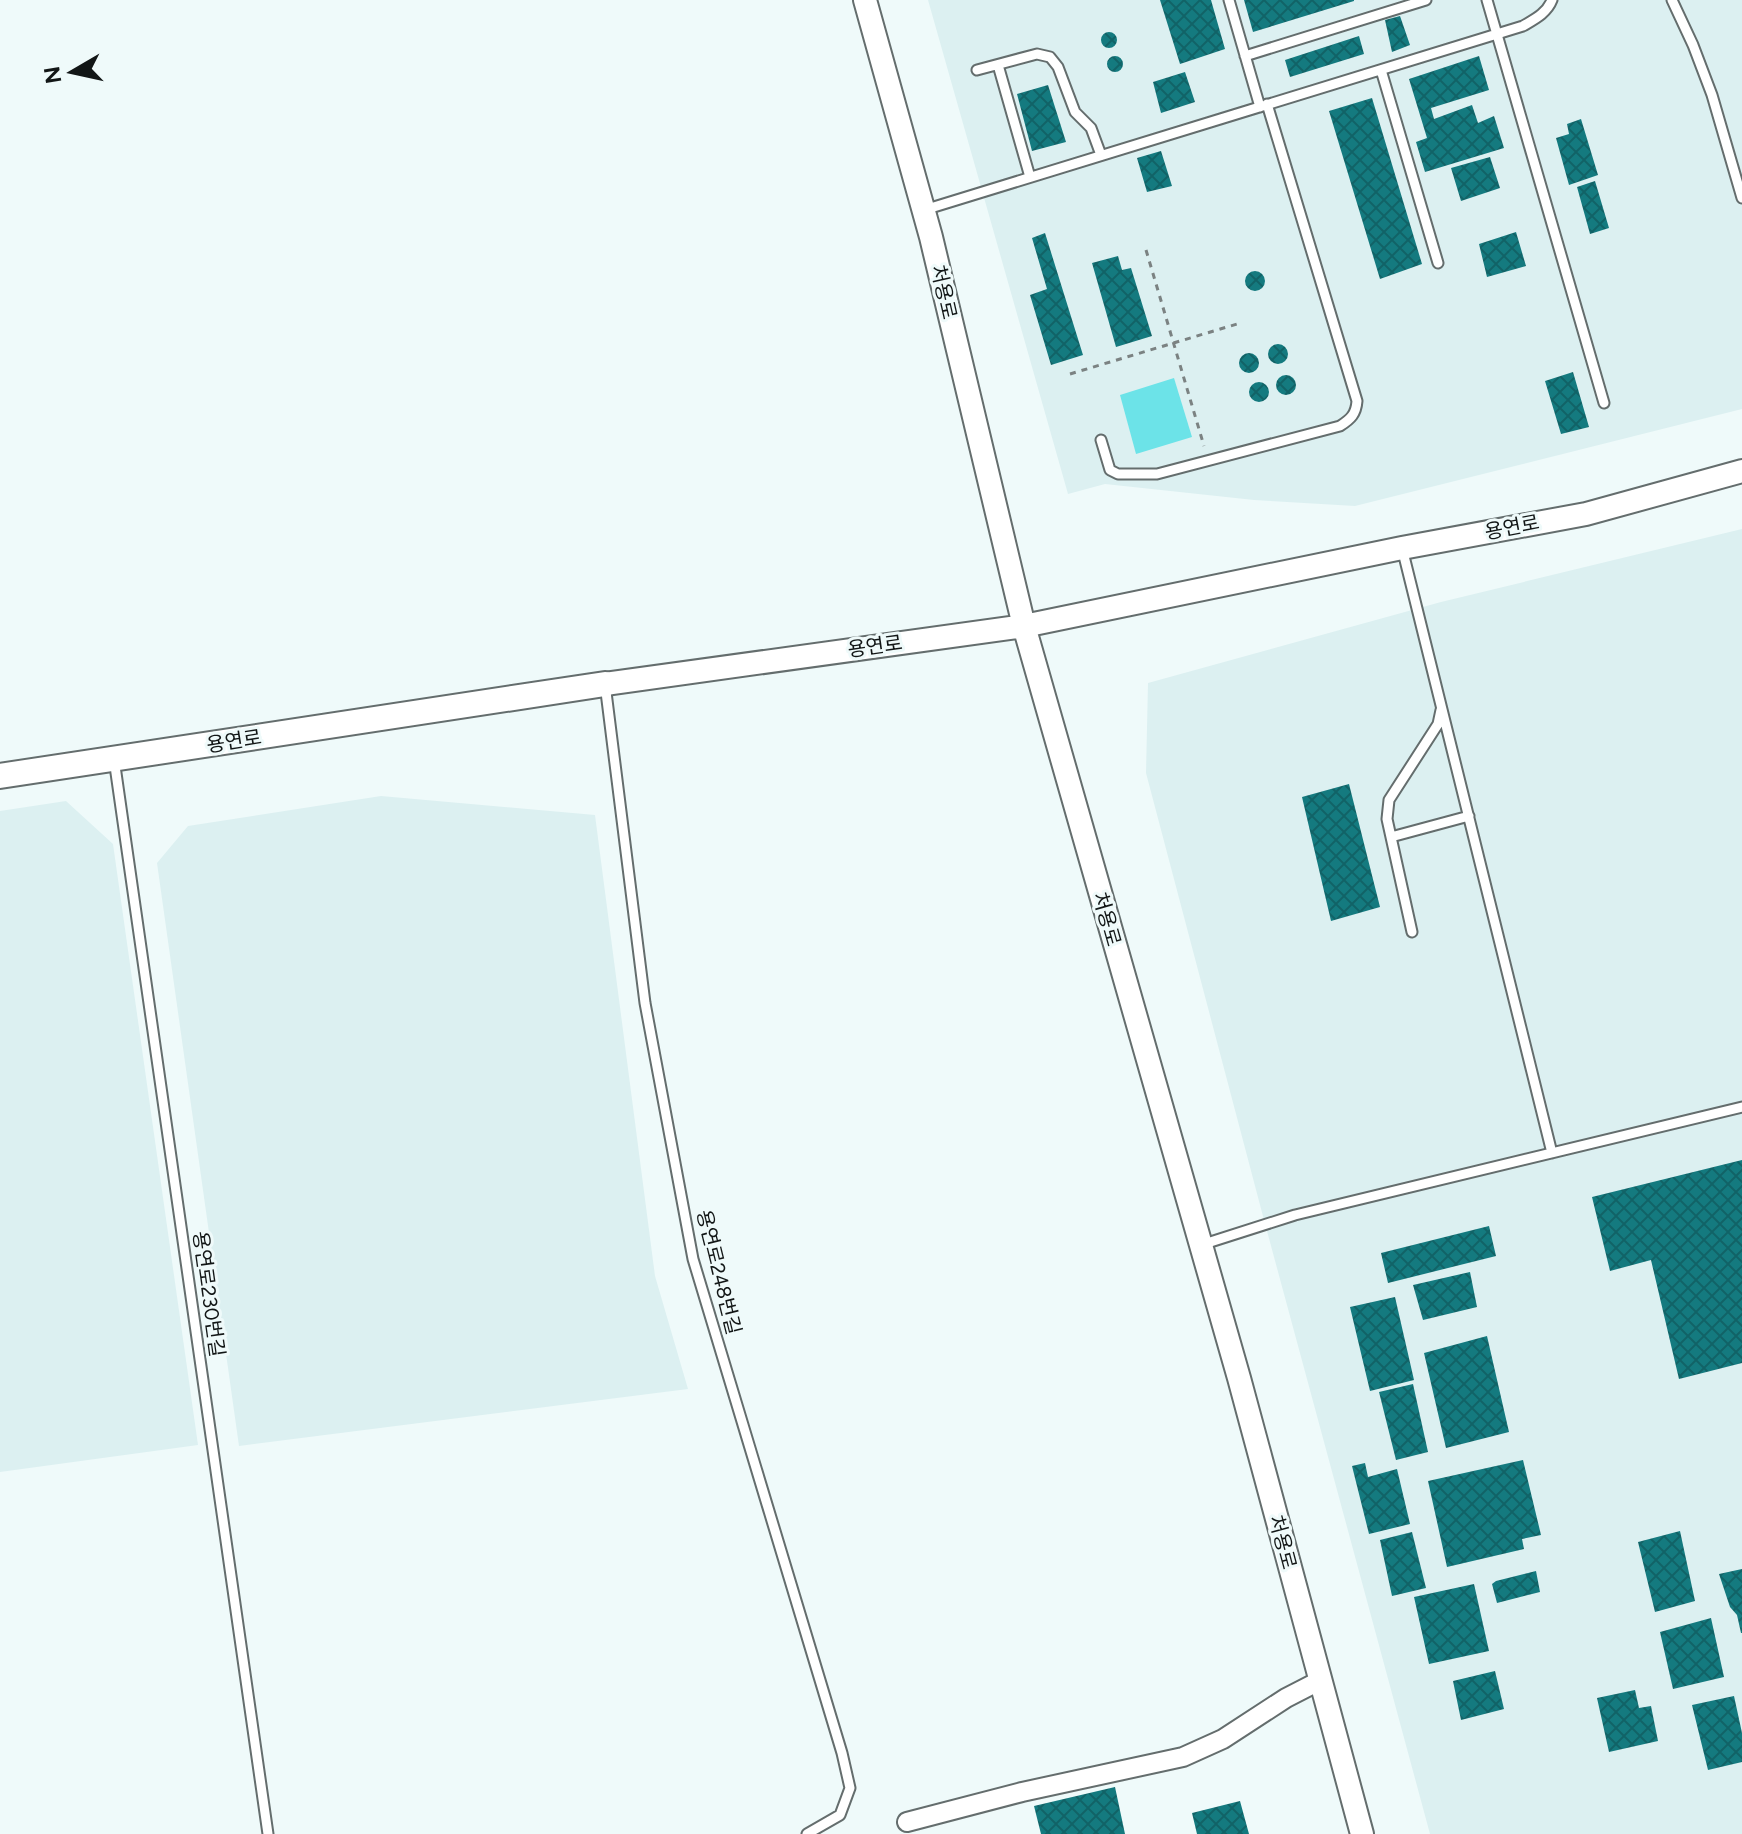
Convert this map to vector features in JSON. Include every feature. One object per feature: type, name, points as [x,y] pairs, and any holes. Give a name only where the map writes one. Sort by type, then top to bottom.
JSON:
[{"type":"main road","name":"용연로","points":[[0,776],[605,684]]},
{"type":"street","name":"처용로","points":[[865,0],[924,210],[1024,626],[1243,1393],[1362,1834]]},
{"type":"street","name":"용연로","points":[[605,684],[1024,626],[1402,548],[1586,514],[1742,471]]},
{"type":"street","points":[[907,1822],[1022,1792],[1183,1757],[1223,1739],[1286,1698],[1321,1680]]},
{"type":"lane","points":[[1101,440],[1110,470],[1118,474],[1157,474],[1340,426],[1356,412],[1357,401],[1229,0]]},
{"type":"lane","points":[[1245,56],[1426,0]]},
{"type":"lane","points":[[1487,0],[1604,403]]},
{"type":"lane","points":[[924,210],[1523,26],[1539,17],[1552,0]]},
{"type":"lane","points":[[1672,0],[1712,95],[1742,198]]},
{"type":"lane","points":[[977,70],[1037,54],[1050,57],[1058,67],[1075,112],[1091,128],[1101,155]]},
{"type":"lane","points":[[998,65],[1030,177]]},
{"type":"lane","points":[[1381,70],[1438,263]]},
{"type":"lane","points":[[1402,548],[1552,1153]]},
{"type":"lane","name":"용연로248번길","points":[[605,684],[645,1003],[693,1259],[850,1788],[840,1815],[807,1834]]},
{"type":"lane","points":[[1412,932],[1387,819],[1389,800],[1438,724],[1442,706]]},
{"type":"lane","name":"용연로230번길","points":[[114,759],[268,1834]]},
{"type":"lane","points":[[1391,837],[1469,816]]},
{"type":"lane","points":[[1201,1245],[1295,1215],[1742,1107]]},
{"type":"path","points":[[1146,250],[1208,461]]},
{"type":"path","points":[[1070,374],[1237,324]]},
{"type":"shaded area","points":[[928,0],[1742,0],[1742,409],[1355,506],[1254,500],[1105,484],[1068,494]]},
{"type":"shaded area","points":[[1742,529],[1742,1834],[1430,1834],[1146,773],[1148,683],[1441,602]]},
{"type":"shaded area","points":[[381,796],[595,815],[655,1276],[688,1389],[239,1446],[157,863],[188,826]]},
{"type":"shaded area","points":[[66,801],[113,844],[198,1445],[0,1472],[0,811]]},
{"type":"water","points":[[1174,378],[1192,437],[1136,454],[1120,395]]},
{"type":"building","points":[[1160,0],[1211,0],[1225,49],[1180,64]]},
{"type":"building","points":[[1244,0],[1354,0],[1354,1],[1253,32]]},
{"type":"building","points":[[1400,16],[1410,45],[1392,52],[1385,20]]},
{"type":"building","points":[[1109,32],[1115,34],[1115,46],[1109,48],[1103,46],[1101,40],[1103,34]]},
{"type":"building","points":[[1359,36],[1364,54],[1290,77],[1285,60]]},
{"type":"building","points":[[1112,56],[1118,56],[1123,64],[1121,70],[1112,72],[1107,67],[1107,61]]},
{"type":"building","points":[[1479,56],[1489,90],[1431,108],[1434,119],[1472,105],[1478,123],[1494,116],[1504,148],[1425,172],[1416,142],[1427,138],[1409,79]]},
{"type":"building","points":[[1185,72],[1195,102],[1161,113],[1153,82]]},
{"type":"building","points":[[1048,85],[1066,142],[1032,151],[1017,94]]},
{"type":"building","points":[[1372,98],[1422,264],[1380,279],[1329,111]]},
{"type":"building","points":[[1581,119],[1598,175],[1569,185],[1556,138],[1569,134],[1567,124]]},
{"type":"building","points":[[1161,151],[1172,186],[1147,192],[1137,158]]},
{"type":"building","points":[[1490,157],[1500,188],[1461,201],[1451,168]]},
{"type":"building","points":[[1595,181],[1609,228],[1590,234],[1577,187]]},
{"type":"building","points":[[1516,232],[1526,266],[1487,277],[1479,244]]},
{"type":"building","points":[[1045,233],[1083,355],[1051,365],[1030,295],[1047,289],[1032,238]]},
{"type":"building","points":[[1118,256],[1122,270],[1131,268],[1152,336],[1116,347],[1092,263]]},
{"type":"building","points":[[1255,271],[1262,274],[1265,281],[1262,288],[1255,291],[1248,288],[1245,281],[1248,274]]},
{"type":"building","points":[[1278,344],[1285,347],[1288,354],[1285,361],[1278,364],[1271,361],[1268,354],[1271,347]]},
{"type":"building","points":[[1249,353],[1256,356],[1259,363],[1256,370],[1249,373],[1242,370],[1239,363],[1242,356]]},
{"type":"building","points":[[1573,372],[1589,427],[1561,434],[1545,381]]},
{"type":"building","points":[[1286,375],[1293,378],[1296,385],[1293,392],[1286,395],[1279,392],[1276,385],[1279,378]]},
{"type":"building","points":[[1259,382],[1266,385],[1269,392],[1266,399],[1259,402],[1252,399],[1249,392],[1252,385]]},
{"type":"building","points":[[1349,784],[1380,907],[1331,921],[1302,797]]},
{"type":"building","points":[[1742,1160],[1742,1363],[1679,1379],[1651,1260],[1610,1271],[1592,1197]]},
{"type":"building","points":[[1489,1226],[1496,1256],[1388,1283],[1381,1253]]},
{"type":"building","points":[[1470,1272],[1477,1307],[1423,1320],[1413,1285]]},
{"type":"building","points":[[1395,1297],[1414,1380],[1370,1391],[1350,1307]]},
{"type":"building","points":[[1487,1336],[1509,1432],[1446,1448],[1424,1353]]},
{"type":"building","points":[[1413,1384],[1428,1452],[1396,1460],[1379,1392]]},
{"type":"building","points":[[1523,1460],[1541,1535],[1522,1539],[1524,1549],[1447,1567],[1428,1481]]},
{"type":"building","points":[[1365,1463],[1368,1477],[1397,1469],[1410,1524],[1369,1534],[1352,1466]]},
{"type":"building","points":[[1680,1531],[1695,1601],[1655,1612],[1638,1542]]},
{"type":"building","points":[[1412,1532],[1426,1588],[1392,1596],[1380,1540]]},
{"type":"building","points":[[1742,1569],[1741,1633],[1737,1615],[1730,1607],[1719,1574]]},
{"type":"building","points":[[1536,1571],[1540,1592],[1497,1603],[1492,1584]]},
{"type":"building","points":[[1474,1584],[1489,1651],[1429,1664],[1414,1597]]},
{"type":"building","points":[[1711,1618],[1724,1677],[1673,1689],[1660,1632]]},
{"type":"building","points":[[1495,1671],[1504,1709],[1461,1720],[1453,1681]]},
{"type":"building","points":[[1635,1690],[1639,1708],[1651,1706],[1658,1741],[1609,1752],[1597,1698]]},
{"type":"building","points":[[1734,1696],[1742,1733],[1742,1762],[1708,1770],[1692,1705]]},
{"type":"building","points":[[1115,1787],[1125,1834],[1041,1834],[1034,1806]]},
{"type":"building","points":[[1240,1801],[1249,1834],[1197,1834],[1192,1813]]}]
